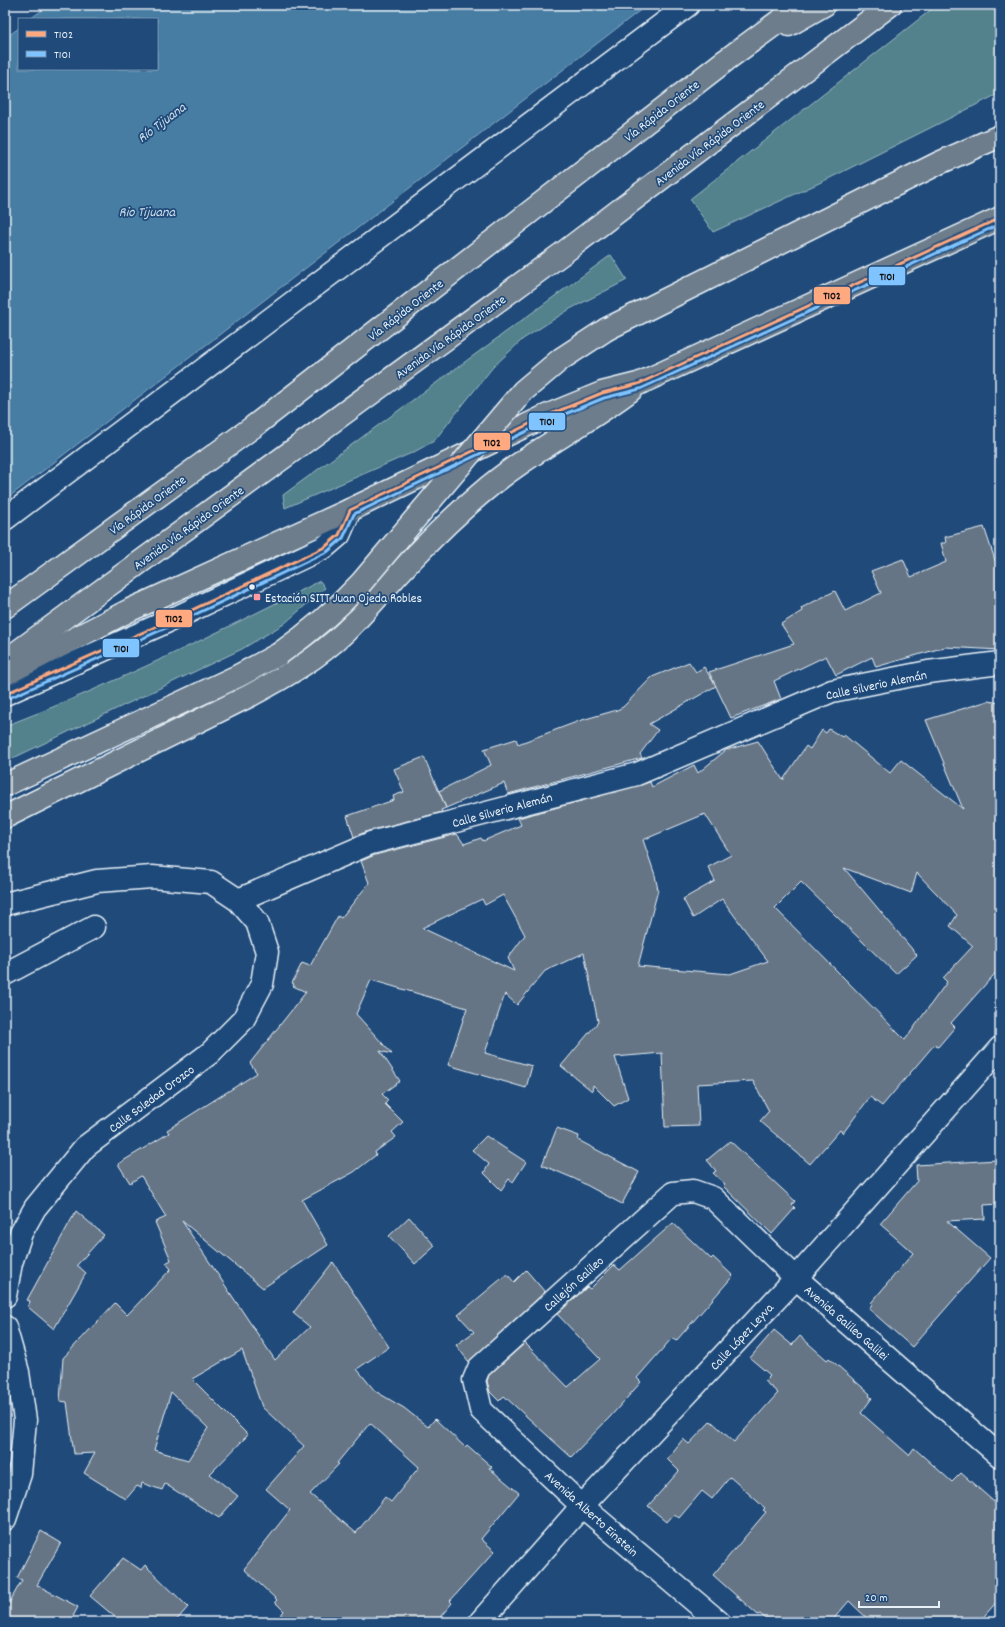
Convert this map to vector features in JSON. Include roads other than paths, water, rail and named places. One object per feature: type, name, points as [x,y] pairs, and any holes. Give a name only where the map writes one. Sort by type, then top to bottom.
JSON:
[{"type":"main road","name":"Vía Rápida Oriente","points":[[5,607],[253,427],[726,60],[801,5]]},
{"type":"main road","points":[[726,60],[824,5]]},
{"type":"main road","name":"Avenida Vía Rápida Oriente","points":[[5,661],[556,258],[890,5]]},
{"type":"main road","points":[[5,785],[238,676],[279,654],[305,636],[342,603],[361,583],[523,391],[561,359],[607,330],[939,163],[1000,136]]},
{"type":"main road","points":[[5,674],[130,610],[350,510],[546,416],[602,393],[638,384],[1000,218]]},
{"type":"main road","points":[[5,817],[284,678],[316,656],[345,631],[418,553],[480,494],[519,464],[606,408],[638,384]]},
{"type":"street","points":[[5,518],[688,5]]},
{"type":"street","points":[[5,694],[175,618],[325,547],[339,534],[350,510]]},
{"type":"street","name":"Calle Silverio Alemán","points":[[238,900],[371,843],[637,774],[832,691],[928,672],[1000,663]]},
{"type":"street","points":[[5,904],[97,881],[152,877],[211,882],[238,900]]},
{"type":"street","name":"Calle Soledad Orozco","points":[[5,1296],[11,1263],[21,1233],[35,1208],[85,1147],[210,1053],[243,1020],[262,984],[266,952],[257,922],[238,900]]},
{"type":"street","points":[[7,966],[94,927]]},
{"type":"street","name":"Calle López Leyva","points":[[480,1622],[582,1506],[796,1278],[998,1056]]},
{"type":"street","name":"Avenida Galileo Galilei","points":[[693,1191],[713,1198],[796,1278],[1000,1456]]},
{"type":"street","name":"Callejón Galileo","points":[[477,1395],[474,1380],[479,1368],[673,1193],[693,1191]]},
{"type":"street","points":[[5,1327],[18,1372],[24,1420],[20,1474],[5,1519]]},
{"type":"street","name":"Avenida Alberto Einstein","points":[[477,1395],[481,1410],[582,1506],[719,1622]]},
{"type":"water","name":"Rio Tijuana","points":[[49,5],[647,5],[5,500],[5,38],[18,29],[18,70],[158,70],[158,18],[31,18]]},
{"type":"place","name":"Estación SITT Juan Ojeda Robles","points":[[257,597]]},
{"type":"water label","name":"Río Tijuana","points":[[161,122]]}]
